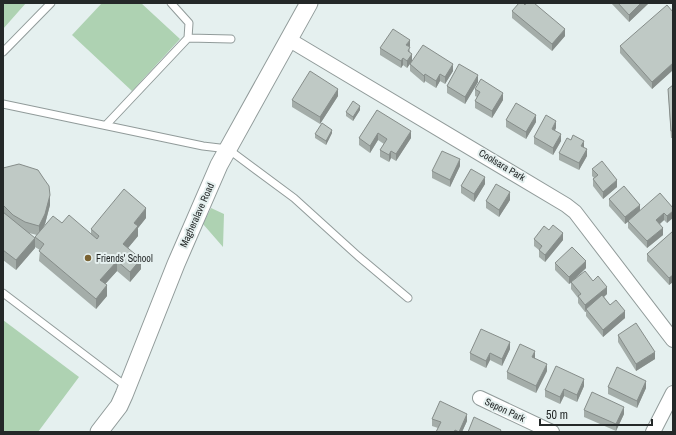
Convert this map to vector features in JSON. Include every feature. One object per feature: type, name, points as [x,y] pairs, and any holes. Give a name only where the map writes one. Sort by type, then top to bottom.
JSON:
[{"type":"street","name":"Magheralave Road","points":[[99,432],[119,406],[128,387],[176,264],[228,149],[309,3]]},
{"type":"street","name":"Coolsara Park","points":[[288,39],[566,204],[575,212],[673,340]]},
{"type":"street","points":[[654,432],[673,393]]},
{"type":"street","name":"Sepon Park","points":[[480,398],[552,432]]},
{"type":"lane","points":[[3,52],[51,3]]},
{"type":"lane","points":[[106,125],[188,38],[189,23],[171,3]]},
{"type":"lane","points":[[188,38],[231,39]]},
{"type":"lane","points":[[3,104],[203,146],[228,149],[294,198],[358,256],[408,298]]},
{"type":"lane","points":[[3,293],[128,387]]},
{"type":"green space","points":[[3,3],[26,3],[3,29]]},
{"type":"green space","points":[[102,3],[141,3],[180,39],[132,91],[72,35]]},
{"type":"green space","points":[[211,208],[224,214],[223,247],[203,224]]},
{"type":"green space","points":[[3,320],[79,377],[38,432],[3,432]]},
{"type":"building","points":[[519,3],[523,3],[525,5],[526,3],[534,3],[565,29],[552,44],[512,11]]},
{"type":"building","points":[[618,3],[641,3],[629,15]]},
{"type":"building","points":[[667,5],[673,12],[673,63],[652,82],[620,46]]},
{"type":"building","points":[[393,29],[410,40],[406,45],[410,47],[408,51],[412,54],[407,61],[403,58],[401,61],[380,48]]},
{"type":"building","points":[[423,45],[453,64],[445,77],[440,74],[436,81],[425,74],[424,76],[410,64]]},
{"type":"building","points":[[459,64],[478,75],[465,97],[447,86]]},
{"type":"building","points":[[310,71],[338,89],[320,117],[292,100]]},
{"type":"building","points":[[481,79],[503,93],[492,111],[475,101],[480,92],[475,89]]},
{"type":"building","points":[[673,85],[673,131],[671,131],[668,89]]},
{"type":"building","points":[[353,101],[360,106],[353,117],[346,112]]},
{"type":"building","points":[[516,103],[536,115],[526,132],[506,120]]},
{"type":"building","points":[[377,110],[411,131],[396,154],[391,151],[389,155],[380,150],[387,139],[378,133],[370,146],[359,138]]},
{"type":"building","points":[[546,115],[556,121],[552,129],[561,134],[553,148],[534,137]]},
{"type":"building","points":[[322,123],[332,130],[326,141],[315,134]]},
{"type":"building","points":[[573,135],[584,141],[581,146],[587,149],[579,163],[559,153],[567,138],[571,140]]},
{"type":"building","points":[[442,151],[460,159],[450,180],[432,171]]},
{"type":"building","points":[[602,161],[617,180],[603,192],[593,179],[598,175],[592,169]]},
{"type":"building","points":[[19,164],[38,170],[49,186],[50,195],[45,214],[39,226],[25,222],[13,215],[3,205],[3,168]]},
{"type":"building","points":[[471,169],[485,177],[474,194],[461,186]]},
{"type":"building","points":[[496,184],[510,192],[499,210],[486,201]]},
{"type":"building","points":[[624,186],[640,205],[625,217],[609,199]]},
{"type":"building","points":[[124,189],[146,208],[134,223],[138,226],[123,244],[141,259],[130,272],[117,261],[100,280],[107,285],[96,299],[39,251],[44,244],[35,237],[53,216],[62,223],[69,215],[97,239],[99,236],[91,229]]},
{"type":"building","points":[[660,193],[673,208],[673,211],[667,216],[664,213],[656,220],[663,228],[647,241],[628,221]]},
{"type":"building","points":[[3,212],[35,238],[16,260],[3,250]]},
{"type":"building","points":[[553,225],[563,233],[545,255],[539,250],[542,246],[534,239],[544,226],[549,230]]},
{"type":"building","points":[[673,231],[673,275],[669,278],[647,254]]},
{"type":"building","points":[[572,247],[586,261],[569,277],[555,263]]},
{"type":"building","points":[[585,271],[593,281],[598,276],[607,287],[585,305],[578,296],[581,294],[571,282]]},
{"type":"building","points":[[602,295],[610,305],[616,300],[625,311],[603,330],[586,309]]},
{"type":"building","points":[[636,323],[655,352],[636,364],[618,335]]},
{"type":"building","points":[[481,329],[510,342],[502,359],[490,353],[486,361],[470,353]]},
{"type":"building","points":[[520,344],[535,351],[532,357],[547,364],[536,386],[507,372]]},
{"type":"building","points":[[556,366],[584,379],[577,395],[564,389],[560,397],[545,390]]},
{"type":"building","points":[[617,367],[646,381],[637,401],[608,387]]},
{"type":"building","points":[[592,392],[624,407],[616,424],[584,410]]},
{"type":"building","points":[[440,401],[467,414],[459,432],[455,430],[454,432],[436,432],[441,422],[432,419]]},
{"type":"building","points":[[474,417],[501,430],[500,432],[468,432]]},
{"type":"place","name":"Friends' School","points":[[88,258]]}]
